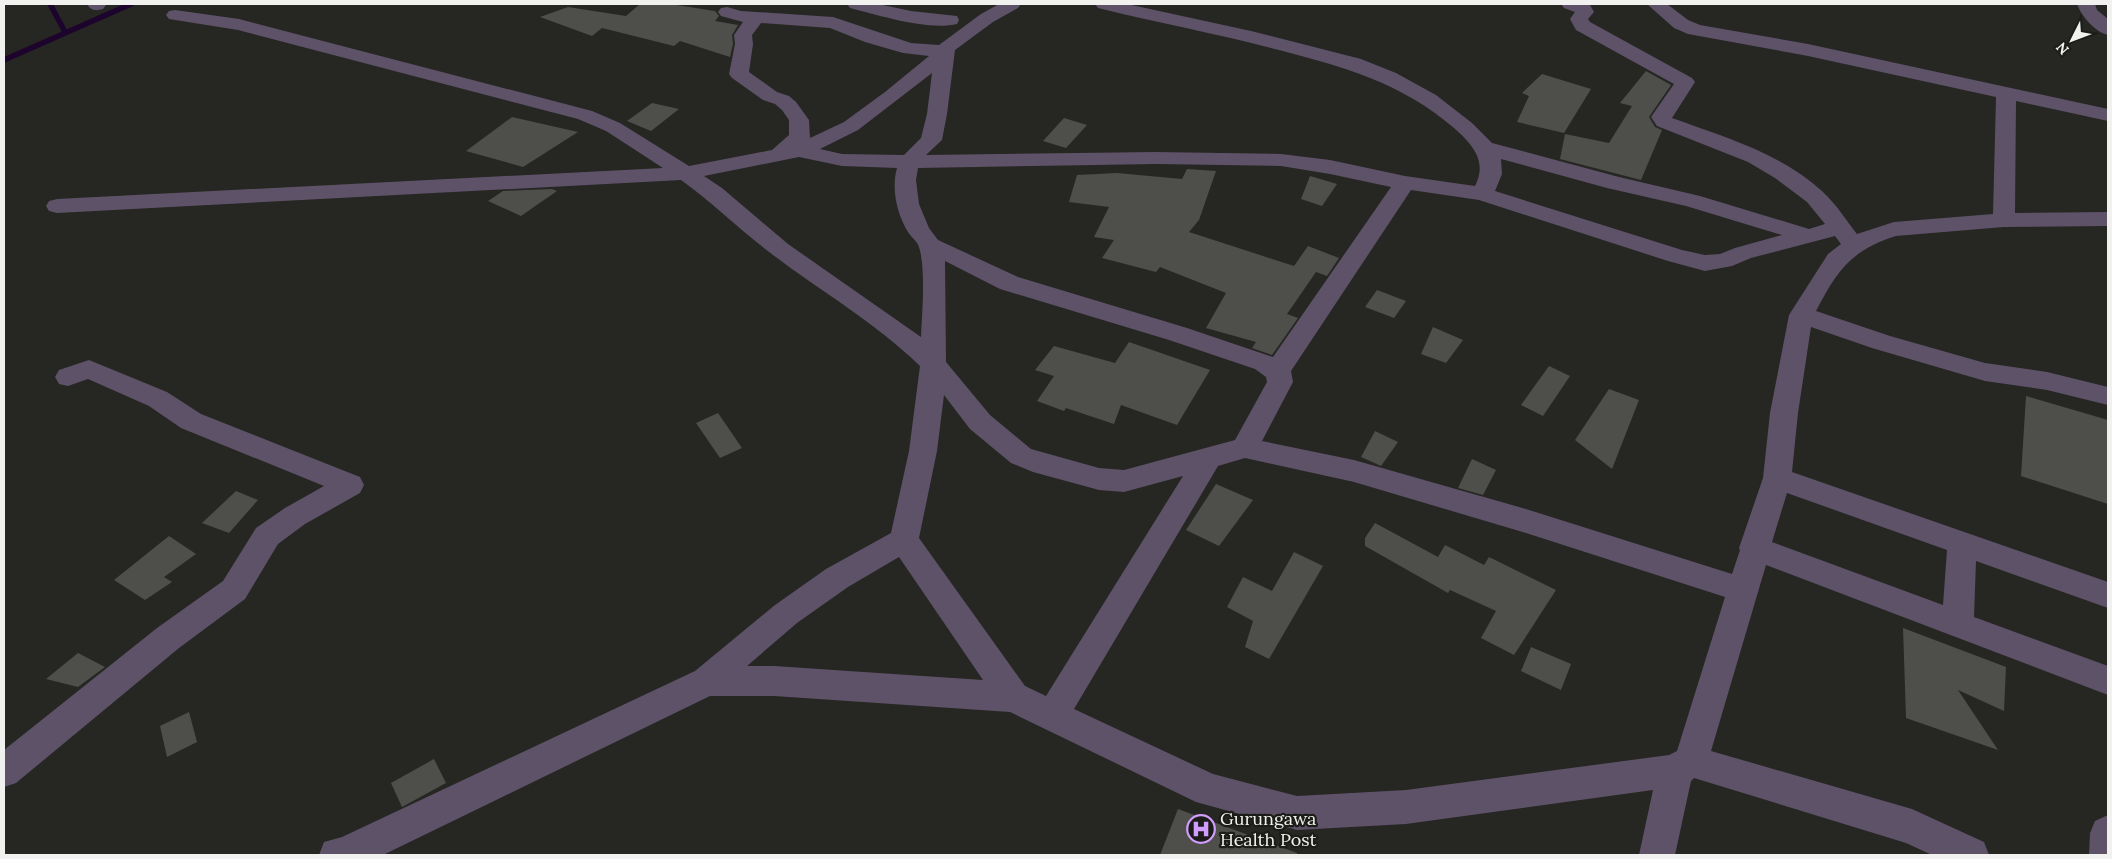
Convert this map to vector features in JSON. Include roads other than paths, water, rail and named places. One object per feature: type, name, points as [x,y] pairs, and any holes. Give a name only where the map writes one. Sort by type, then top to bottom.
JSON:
[{"type":"street","points":[[856,4],[911,17],[951,12],[938,114],[931,140],[920,147],[908,162],[905,198],[920,231],[931,245],[1009,283],[1178,334],[1264,363],[1277,371],[1280,382],[1245,448]]},
{"type":"street","points":[[56,206],[684,173],[789,152],[851,126],[892,96],[945,50],[987,18],[1012,4]]},
{"type":"street","points":[[1104,4],[1243,34],[1361,66],[1423,96],[1450,113],[1484,148],[1491,158],[1492,171],[1482,194]]},
{"type":"street","points":[[1570,4],[1584,9],[1585,12],[1579,20],[1584,26],[1685,82],[1661,118],[1664,122],[1756,157],[1768,164],[1815,197],[1847,236]]},
{"type":"street","points":[[1656,4],[1681,24],[1695,30],[1808,50],[2108,115]]},
{"type":"street","points":[[2086,4],[2089,12],[2108,29]]},
{"type":"street","points":[[789,152],[800,136],[799,120],[782,100],[770,96],[739,74],[744,44],[744,12],[832,24],[910,49],[945,50]]},
{"type":"street","points":[[175,15],[239,25],[372,62],[585,115],[613,127],[647,147],[714,193],[780,249],[907,338],[933,363],[980,422],[1021,456],[1042,464],[1099,479],[1124,481],[1207,460],[1245,448],[1354,470],[1526,521],[1742,590]]},
{"type":"street","points":[[2004,220],[2006,92]]},
{"type":"street","points":[[1484,148],[1615,183],[1692,201],[1809,236]]},
{"type":"street","points":[[789,152],[842,160],[908,162],[1156,158],[1281,160],[1330,166],[1405,183],[1482,194],[1676,256],[1705,263],[1724,260],[1743,253],[1809,236],[1871,236],[1894,229],[2004,220],[2108,220]]},
{"type":"street","points":[[1277,371],[1405,183]]},
{"type":"street","points":[[1657,855],[1683,766],[1777,478],[1784,414],[1802,315],[1811,297],[1836,259],[1847,236]]},
{"type":"street","points":[[931,245],[935,317],[933,363],[924,446],[904,540],[1014,697]]},
{"type":"street","points":[[1802,315],[1881,342],[1985,372],[2046,381],[2108,396]]},
{"type":"street","points":[[4,771],[168,638],[234,590],[267,536],[295,516],[350,484],[191,421],[158,399],[96,372],[89,370],[68,377]]},
{"type":"street","points":[[1052,716],[1207,460]]},
{"type":"street","points":[[1777,478],[2108,595]]},
{"type":"street","points":[[337,855],[344,855],[476,793],[707,681],[786,614],[837,578],[904,540]]},
{"type":"street","points":[[1958,624],[1962,542]]},
{"type":"street","points":[[1754,548],[2108,681]]},
{"type":"street","points":[[707,681],[774,681],[1014,697],[1209,790],[1297,813],[1406,807],[1683,766],[1912,827],[1971,855]]},
{"type":"street","points":[[2107,855],[2108,832]]},
{"type":"waterway","points":[[50,4],[65,32]]},
{"type":"waterway","points":[[4,60],[131,4]]},
{"type":"place","name":"Gurungawa Health Post","points":[[1201,829]]}]
